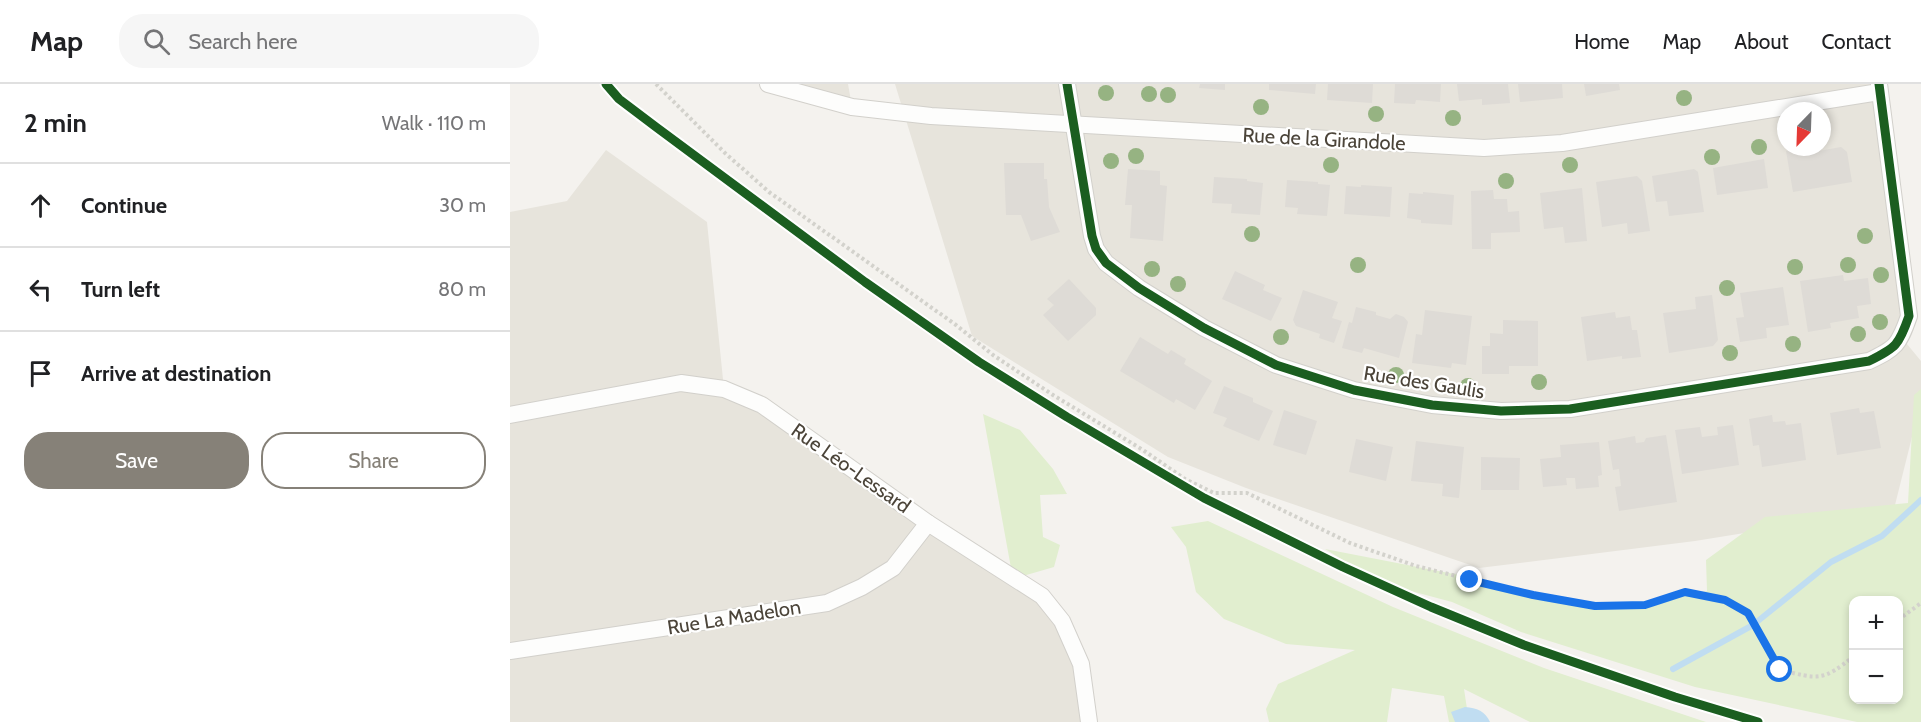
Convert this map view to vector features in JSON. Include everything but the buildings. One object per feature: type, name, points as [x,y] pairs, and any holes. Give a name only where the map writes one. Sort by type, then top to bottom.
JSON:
[{"type":"street","name":"Rue de la Girandole","points":[[768,84],[852,107],[931,116],[1484,148],[1562,143],[1879,88]]},
{"type":"street","name":"Rue des Gaulis","points":[[1067,84],[1092,236],[1096,249],[1106,263],[1157,299],[1204,328],[1276,364],[1354,390],[1432,405],[1501,411],[1570,409],[1869,361],[1890,351],[1902,338],[1909,316],[1879,88]]},
{"type":"street","name":"Rue Léo-Lessard","points":[[510,415],[681,383],[724,389],[762,405],[928,523],[1042,596],[1062,621],[1081,664],[1089,722]]},
{"type":"street","name":"Rue La Madelon","points":[[510,651],[827,603],[862,587],[893,568],[928,523]]},
{"type":"path","points":[[656,84],[725,153],[787,205],[956,325],[993,355],[1195,484],[1214,493],[1247,493],[1350,543],[1416,566],[1533,595],[1595,606],[1645,605],[1685,592],[1725,600],[1748,613],[1780,670],[1813,678],[1834,672],[1849,660]]},
{"type":"path","points":[[1136,458],[1215,503]]},
{"type":"path","points":[[1903,617],[1921,603]]},
{"type":"shaded area","points":[[768,84],[848,84],[852,107]]},
{"type":"shaded area","points":[[895,84],[1879,84],[1909,316],[1902,338],[1921,361],[1921,401],[1894,509],[1695,541],[1479,568],[1246,488],[1168,457],[972,336]]},
{"type":"shaded area","points":[[606,150],[707,222],[724,389],[928,523],[1062,621],[1089,722],[510,722],[510,212],[567,201]]},
{"type":"green space","points":[[1921,389],[1921,722],[1857,722],[1695,687],[1521,632],[1452,602],[1381,583],[1325,549],[1459,575],[1571,605],[1602,609],[1707,591],[1706,560],[1765,517],[1908,503],[1914,395]]},
{"type":"green space","points":[[983,414],[1020,430],[1053,469],[1067,494],[1040,495],[1043,537],[1060,545],[1054,567],[1013,579]]},
{"type":"green space","points":[[1208,521],[1393,607],[1544,668],[1706,722],[1530,722],[1464,689],[1469,722],[1449,722],[1444,696],[1392,688],[1387,722],[1269,722],[1266,709],[1278,684],[1355,650],[1286,644],[1224,619],[1196,592],[1186,547],[1171,527]]},
{"type":"water","points":[[1465,707],[1480,711],[1490,722],[1455,722],[1451,712]]},
{"type":"waterway","points":[[1673,669],[1753,625],[1831,562],[1882,536],[1921,500]]},
{"type":"cycle path","points":[[606,84],[619,99],[656,127],[865,282],[979,362],[1204,498],[1343,567],[1431,607],[1524,645],[1675,697],[1758,722]]},
{"type":"cycle path","points":[[1067,84],[1096,249],[1106,263],[1139,288],[1204,328],[1276,365],[1354,390],[1432,405],[1501,411],[1570,409],[1869,361],[1891,349],[1899,340],[1909,316],[1879,84]]},
{"type":"route","points":[[1470,580],[1533,595],[1595,606],[1645,605],[1685,592],[1725,600],[1748,613],[1780,670]]}]
